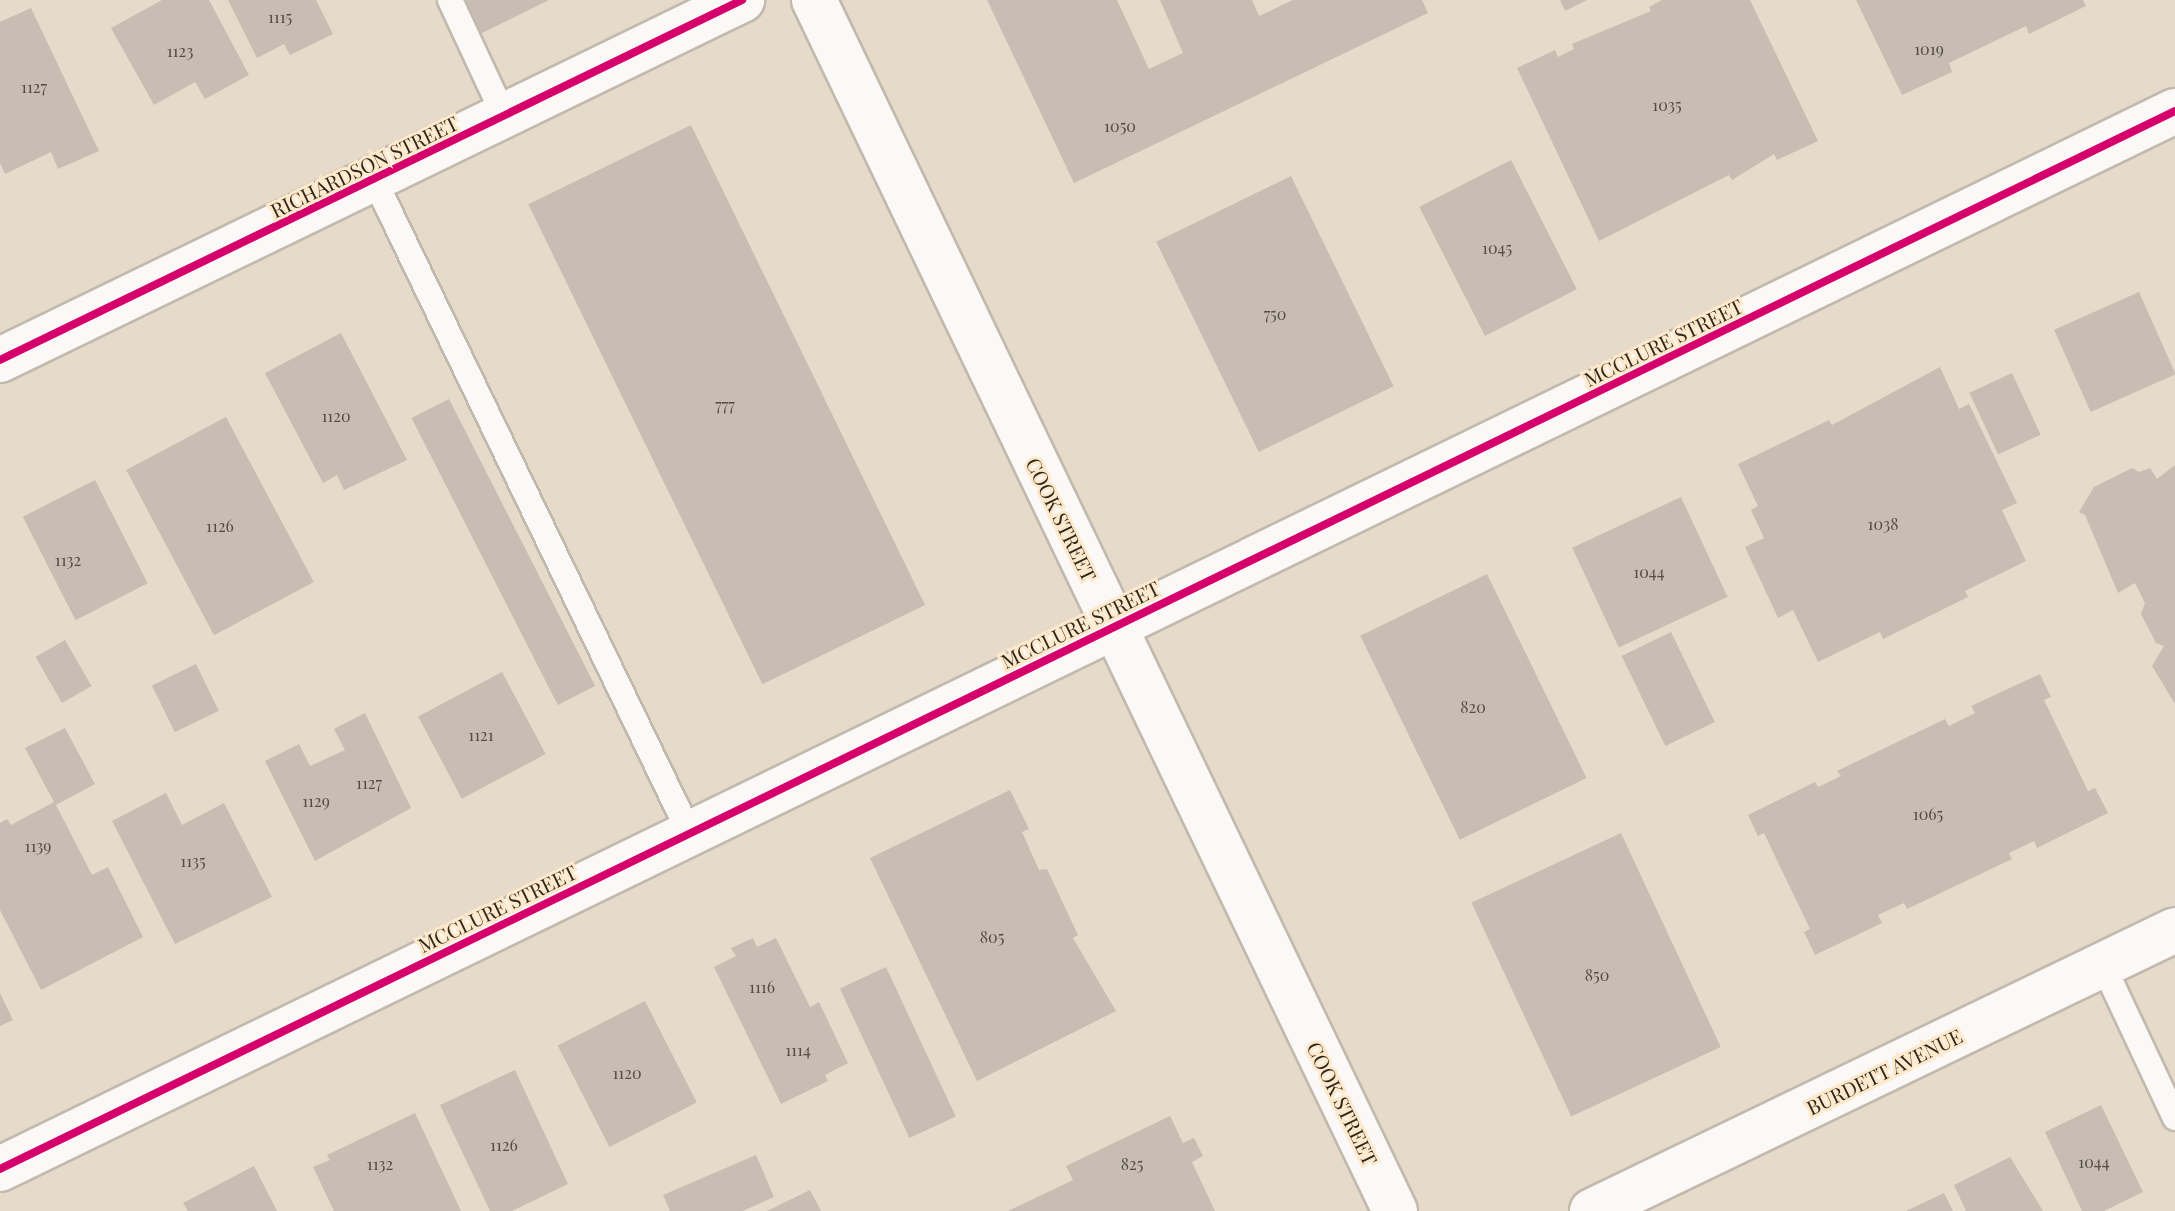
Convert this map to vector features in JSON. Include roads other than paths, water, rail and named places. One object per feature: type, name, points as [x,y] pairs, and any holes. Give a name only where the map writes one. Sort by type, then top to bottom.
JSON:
[{"type":"street","name":"RICHARDSON STREET","points":[[0,360],[742,0]]},
{"type":"street","name":"COOK STREET","points":[[814,0],[1395,1211]]},
{"type":"street","name":"MCCLURE STREET","points":[[0,1169],[2175,111]]},
{"type":"street","name":"BURDETT AVENUE","points":[[1592,1211],[2175,930]]},
{"type":"lane","points":[[450,0],[504,116]]},
{"type":"lane","points":[[374,179],[689,832]]},
{"type":"lane","points":[[2103,965],[2175,1118]]}]
